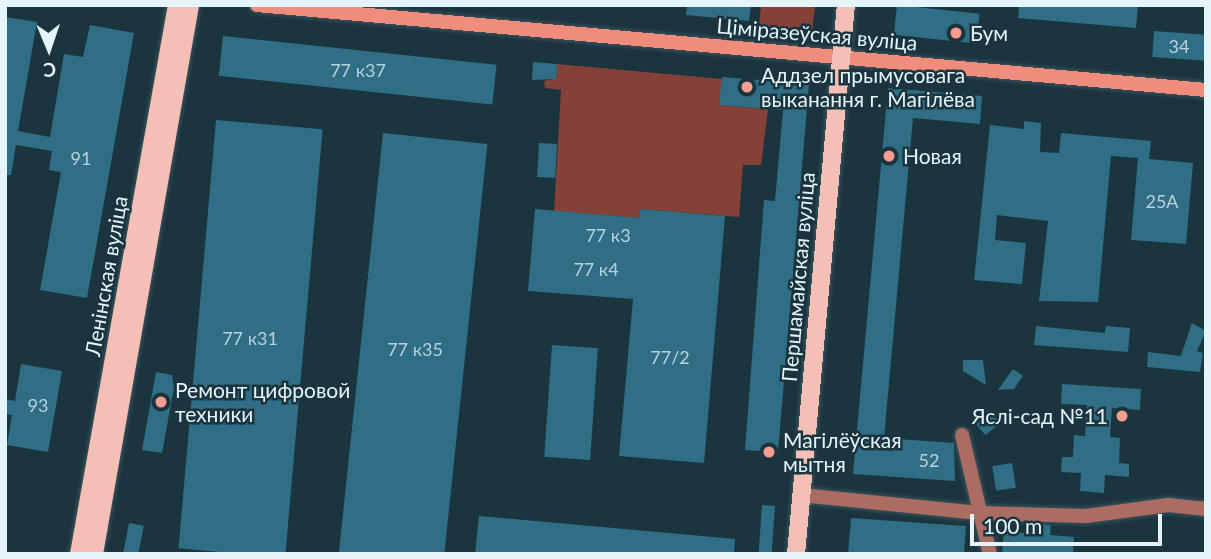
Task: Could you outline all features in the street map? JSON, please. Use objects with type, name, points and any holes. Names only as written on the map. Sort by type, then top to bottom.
[{"type":"main road","name":"Ленінская вуліца","points":[[79,554],[177,5]]},
{"type":"main road","name":"Ленінская вуліца","points":[[94,554],[190,5]]},
{"type":"main road","name":"Ціміразеўская вуліца","points":[[257,5],[1206,90]]},
{"type":"main road","name":"Першамайская вуліца","points":[[796,554],[846,5]]},
{"type":"street","points":[[962,435],[990,554]]},
{"type":"street","points":[[801,495],[979,513],[1086,516],[1156,505],[1206,509]]},
{"type":"shaded area","points":[[761,5],[815,6],[812,32],[759,26]]},
{"type":"shaded area","points":[[557,64],[722,79],[720,105],[768,109],[761,165],[743,165],[739,217],[640,209],[639,218],[554,211],[561,90],[545,88],[544,81],[556,78]]},
{"type":"building","points":[[687,5],[751,5],[749,21],[686,15]]},
{"type":"building","points":[[897,5],[980,14],[976,44],[894,35]]},
{"type":"building","points":[[1019,5],[1138,5],[1136,28],[1018,18]]},
{"type":"building","points":[[5,17],[37,22],[18,131],[50,137],[64,54],[83,57],[90,25],[134,33],[87,298],[40,290],[61,172],[49,170],[52,151],[16,145],[11,175],[5,175]]},
{"type":"building","points":[[1154,31],[1206,35],[1204,61],[1152,57]]},
{"type":"building","points":[[223,36],[496,65],[492,105],[219,76]]},
{"type":"building","points":[[533,62],[557,64],[556,79],[532,80]]},
{"type":"building","points":[[722,77],[809,84],[778,452],[745,450],[764,200],[775,201],[783,110],[719,105]]},
{"type":"building","points":[[888,88],[982,96],[980,124],[913,118],[884,438],[954,443],[955,481],[853,474]]},
{"type":"building","points":[[216,120],[323,129],[285,554],[243,554],[179,548]]},
{"type":"building","points":[[1024,121],[1041,123],[1040,152],[1059,153],[1061,133],[1151,141],[1149,159],[1193,163],[1186,244],[1131,240],[1138,158],[1111,156],[1098,302],[1039,301],[1048,221],[997,215],[995,240],[1026,243],[1022,284],[974,280],[990,125],[1024,129]]},
{"type":"building","points":[[383,133],[487,144],[444,554],[339,554]]},
{"type":"building","points":[[539,143],[557,144],[555,178],[537,177]]},
{"type":"building","points":[[535,209],[639,218],[640,209],[725,216],[704,463],[619,456],[633,299],[528,291]]},
{"type":"building","points":[[1192,323],[1206,331],[1197,351],[1203,353],[1200,372],[1147,367],[1148,352],[1181,356]]},
{"type":"building","points":[[1036,326],[1105,333],[1106,326],[1130,328],[1128,352],[1034,345]]},
{"type":"building","points":[[552,345],[598,348],[590,460],[544,457]]},
{"type":"building","points":[[963,360],[983,360],[986,385],[963,371]]},
{"type":"building","points":[[21,364],[62,371],[48,452],[7,445],[12,415],[5,414],[5,399],[15,401]]},
{"type":"building","points":[[1013,369],[1023,376],[1014,389],[998,390]]},
{"type":"building","name":"Ремонт цифровой техники","points":[[156,372],[172,375],[174,388],[162,453],[142,450]]},
{"type":"building","points":[[1062,384],[1141,389],[1140,410],[1112,408],[1110,437],[1120,438],[1119,463],[1129,464],[1129,477],[1105,475],[1104,493],[1080,491],[1081,473],[1061,472],[1062,457],[1073,457],[1074,435],[1085,436],[1087,405],[1061,404]]},
{"type":"building","points":[[989,410],[1000,423],[985,435],[974,422]]},
{"type":"building","points":[[1012,463],[1016,488],[996,491],[992,466]]},
{"type":"building","points":[[762,505],[775,506],[772,554],[759,554]]},
{"type":"building","points":[[479,516],[735,539],[734,554],[475,554]]},
{"type":"building","points":[[851,518],[966,526],[964,554],[848,554]]},
{"type":"building","points":[[129,523],[144,526],[138,554],[123,554]]},
{"type":"building","points":[[1036,524],[1051,525],[1050,535],[1074,537],[1073,554],[1002,554],[1004,531],[1035,534]]},
{"type":"place","name":"Бум","points":[[956,33]]},
{"type":"place","name":"Аддзел прымусовага выканання г. Магілёва","points":[[747,87]]},
{"type":"place","name":"Новая","points":[[889,156]]},
{"type":"place","name":"Ремонт цифровой техники","points":[[161,402]]},
{"type":"place","name":"Яслі-сад №11","points":[[1122,416]]},
{"type":"place","name":"Магілёўская мытня","points":[[769,452]]}]
